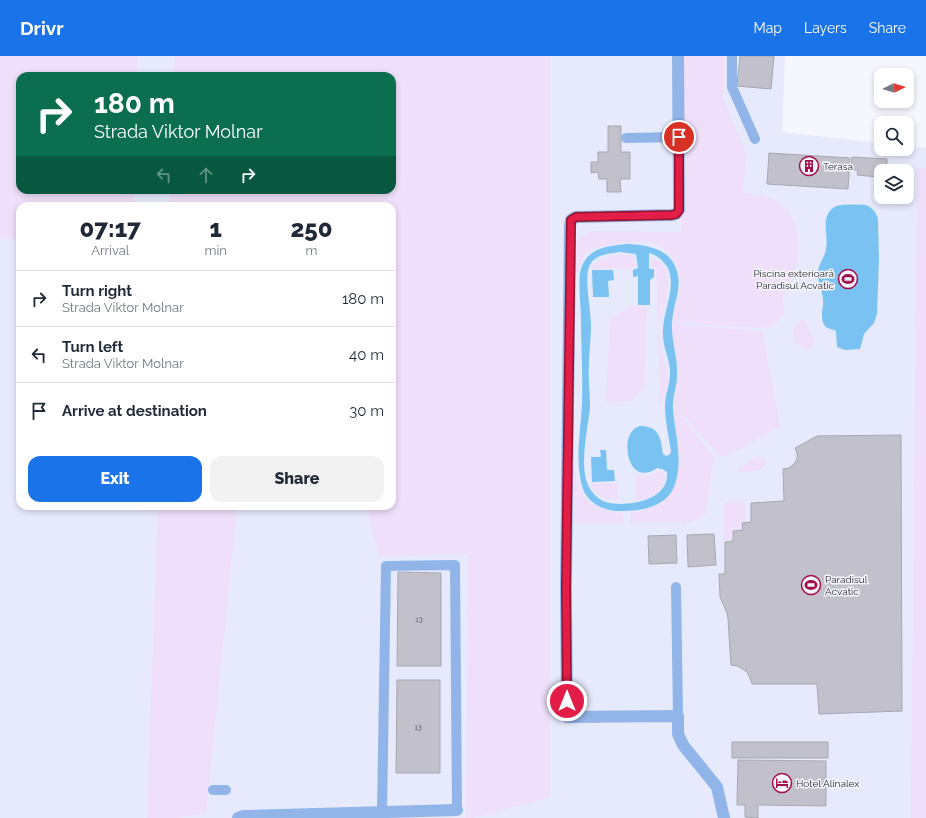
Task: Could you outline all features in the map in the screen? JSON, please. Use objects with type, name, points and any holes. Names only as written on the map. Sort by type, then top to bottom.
[{"type":"street","points":[[678,56],[679,210],[676,214],[672,215],[576,217],[571,220],[566,588],[566,717],[678,716],[678,734],[683,745],[717,786],[724,818]]},
{"type":"street","points":[[238,818],[243,816],[457,810]]},
{"type":"lane","points":[[732,56],[732,87],[755,140]]},
{"type":"lane","points":[[626,138],[679,137]]},
{"type":"lane","points":[[379,812],[386,566],[455,565],[457,810]]},
{"type":"lane","points":[[676,587],[678,716]]},
{"type":"lane","points":[[213,790],[226,790]]},
{"type":"lane","points":[[376,790],[379,812]]},
{"type":"shaded area","points":[[0,56],[785,56],[782,132],[874,142],[874,156],[914,156],[914,147],[926,148],[926,818],[0,818]]},
{"type":"shaded area","points":[[0,56],[137,56],[137,72],[16,72],[16,194],[134,194],[133,202],[16,202],[16,239],[0,238]]},
{"type":"shaded area","points":[[175,56],[550,56],[550,797],[473,818],[466,818],[468,554],[379,556],[367,510],[396,510],[396,202],[169,202],[170,194],[396,194],[396,72],[174,72]]},
{"type":"shaded area","points":[[682,56],[723,56],[723,97],[746,153],[743,192],[760,195],[776,201],[789,211],[796,228],[798,249],[792,280],[782,298],[785,311],[774,326],[761,328],[681,323],[681,325],[762,331],[780,426],[735,452],[720,457],[681,413],[681,416],[714,457],[705,515],[681,526],[681,522],[630,523],[631,513],[654,507],[669,496],[675,484],[679,470],[677,432],[674,415],[678,366],[672,333],[673,317],[680,287],[678,267],[670,255],[656,244],[631,242],[602,246],[588,252],[580,265],[578,273],[575,275],[575,242],[589,231],[681,232]]},
{"type":"shaded area","points":[[917,167],[926,168],[926,818],[911,818]]},
{"type":"shaded area","points":[[626,254],[632,255],[636,266],[631,269],[590,269],[606,257]]},
{"type":"shaded area","points":[[650,257],[659,261],[667,275],[667,294],[661,321],[658,321],[656,267],[651,266]]},
{"type":"shaded area","points":[[633,305],[647,308],[644,389],[630,401],[606,402],[610,318]]},
{"type":"shaded area","points":[[805,319],[814,341],[812,347],[808,351],[798,345],[793,336],[793,328],[801,320]]},
{"type":"shaded area","points":[[658,331],[668,382],[660,407]]},
{"type":"shaded area","points":[[758,456],[766,460],[766,465],[760,470],[739,473],[738,468]]},
{"type":"shaded area","points":[[574,467],[585,498],[600,508],[611,512],[623,513],[623,523],[574,523]]},
{"type":"shaded area","points":[[659,470],[664,472],[665,475],[660,489],[650,497],[636,500],[636,474],[646,476]]},
{"type":"shaded area","points":[[617,483],[617,500],[607,499],[598,495],[591,484]]},
{"type":"shaded area","points":[[746,501],[746,521],[740,521],[740,529],[731,530],[731,539],[724,540],[724,502]]},
{"type":"shaded area","points":[[158,510],[237,510],[206,813],[177,818],[147,818]]},
{"type":"water","name":"Piscina exterioară Paradisul Acvatic","points":[[840,205],[866,205],[874,210],[878,219],[879,259],[877,314],[874,323],[864,334],[860,349],[845,350],[837,347],[836,331],[826,327],[823,323],[823,299],[818,279],[818,272],[827,244],[826,222],[829,212],[836,206]]},
{"type":"water","points":[[627,244],[647,246],[660,250],[670,258],[677,272],[678,294],[673,315],[672,336],[677,369],[677,380],[673,405],[679,461],[676,481],[668,497],[650,507],[635,510],[616,511],[599,506],[589,499],[585,494],[580,479],[578,457],[582,392],[579,284],[582,266],[590,255],[595,251],[607,247]],"holes":[[[620,252],[636,254],[638,268],[633,270],[633,277],[638,276],[638,305],[650,305],[650,280],[654,277],[654,269],[649,269],[649,253],[662,260],[670,274],[671,289],[663,324],[663,336],[670,370],[670,379],[665,406],[666,423],[671,452],[666,456],[663,454],[661,441],[658,434],[656,431],[648,427],[638,427],[631,433],[628,442],[628,453],[631,463],[637,470],[646,473],[657,468],[662,469],[667,472],[666,482],[662,490],[645,500],[635,503],[614,504],[602,501],[597,497],[588,485],[585,477],[584,458],[590,407],[589,369],[591,325],[587,279],[589,267],[594,259],[602,255]]]},
{"type":"water","points":[[592,270],[613,270],[614,280],[608,281],[609,297],[593,297]]},
{"type":"water","points":[[600,450],[606,450],[607,470],[614,470],[615,481],[592,482],[591,457],[601,457]]},
{"type":"building","points":[[740,56],[774,56],[771,89],[737,86]]},
{"type":"building","points":[[608,126],[621,126],[621,152],[630,152],[630,179],[620,179],[621,192],[607,192],[607,179],[599,179],[598,172],[591,173],[591,162],[598,162],[598,152],[608,152]]},
{"type":"building","name":"Terasa","points":[[769,153],[850,158],[848,189],[767,184]]},
{"type":"building","points":[[852,157],[887,159],[887,164],[874,164],[874,177],[857,175],[858,170],[851,170]]},
{"type":"building","name":"Paradisul Acvatic","points":[[901,435],[902,711],[819,714],[817,684],[752,684],[747,672],[738,666],[731,665],[728,619],[720,597],[719,574],[725,574],[725,542],[733,541],[733,531],[743,530],[742,523],[751,522],[751,503],[784,501],[783,469],[789,468],[797,459],[795,448],[817,436]]},
{"type":"building","points":[[714,534],[716,565],[688,567],[687,535]]},
{"type":"building","points":[[676,535],[677,563],[649,564],[648,536]]},
{"type":"building","points":[[398,572],[441,573],[441,666],[397,666]]},
{"type":"building","points":[[397,680],[440,680],[440,773],[396,773]]},
{"type":"building","points":[[732,742],[828,742],[828,758],[732,758]]},
{"type":"building","name":"Hotel Alinalex","points":[[738,760],[826,761],[826,806],[758,805],[758,818],[745,817],[745,805],[737,805]]},
{"type":"place","name":"Terasa","points":[[809,166]]},
{"type":"place","name":"Piscina exterioară Paradisul Acvatic","points":[[848,279]]},
{"type":"place","name":"Paradisul Acvatic","points":[[811,585]]},
{"type":"place","name":"Hotel Alinalex","points":[[782,783]]},
{"type":"route","points":[[567,701],[566,588],[570,225],[571,220],[576,217],[676,214],[679,210],[679,137]]}]
